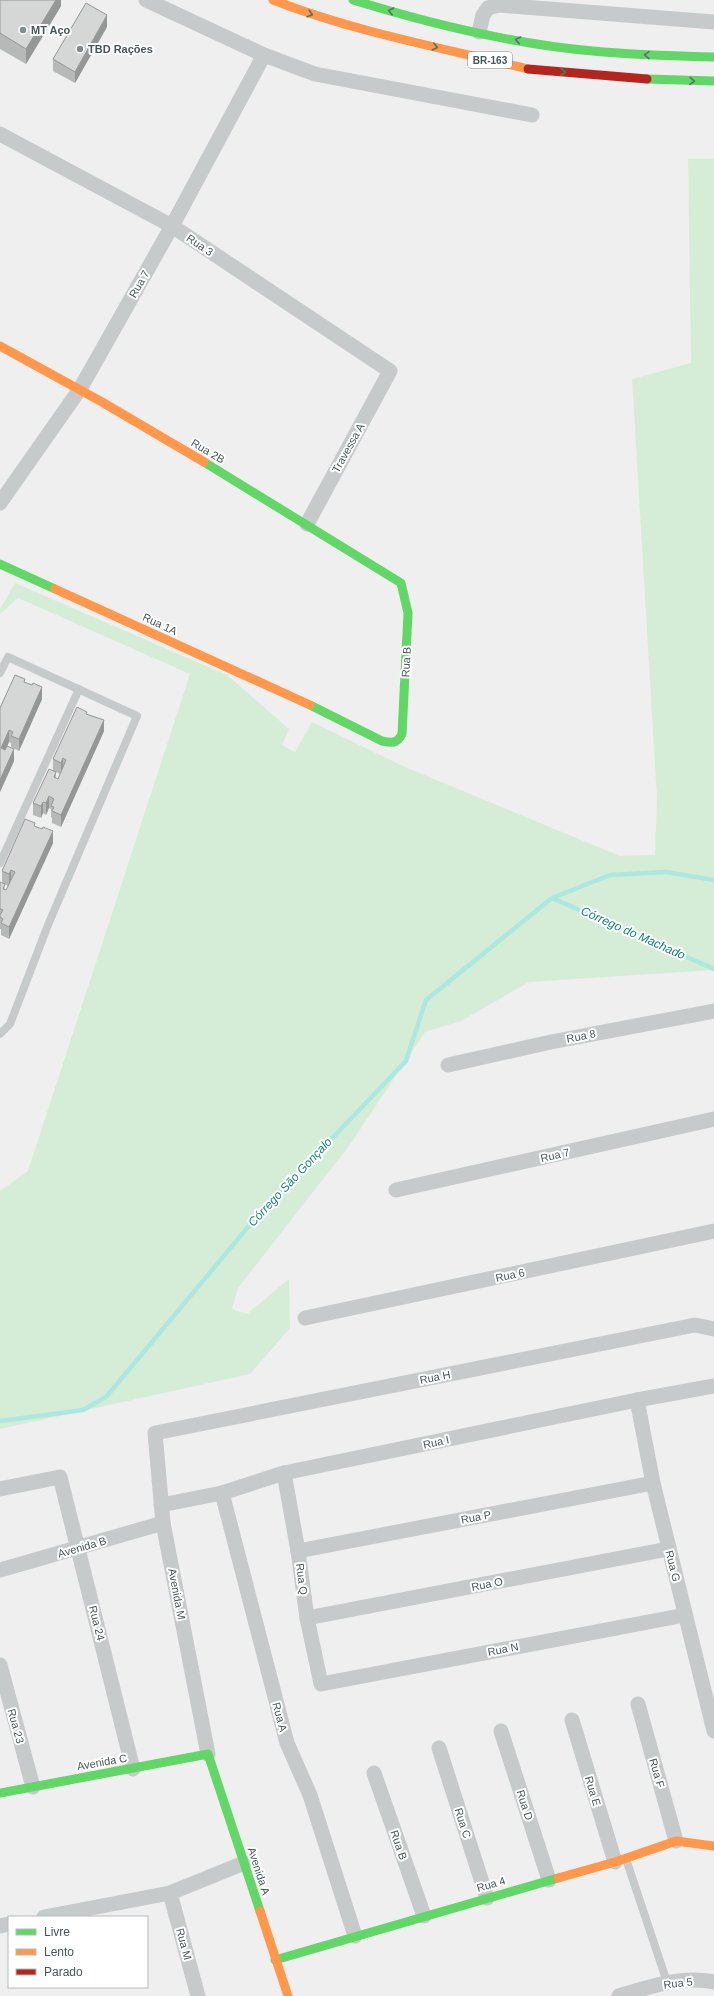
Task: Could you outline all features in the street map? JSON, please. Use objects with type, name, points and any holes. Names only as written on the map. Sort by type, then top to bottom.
[{"type":"main road","name":"BR-163","points":[[273,0],[304,12],[395,38],[529,69],[655,80],[714,81]]},
{"type":"main road","name":"BR-163","points":[[353,0],[385,10],[534,43],[626,54],[714,57]]},
{"type":"main road","name":"Rua 2B","points":[[0,346],[80,389],[307,524],[401,583]]},
{"type":"main road","name":"Rua 1A","points":[[0,564],[309,705],[382,741],[393,743],[399,740]]},
{"type":"main road","name":"Rua B","points":[[399,740],[402,734],[408,614],[401,583]]},
{"type":"main road","name":"Avenida C","points":[[0,1793],[208,1754]]},
{"type":"main road","name":"Avenida A","points":[[208,1754],[288,1996]]},
{"type":"main road","name":"Rua 4","points":[[275,1960],[620,1860],[676,1841],[714,1846]]},
{"type":"street","points":[[146,0],[264,55],[315,74],[532,115]]},
{"type":"street","points":[[479,32],[483,15],[488,8],[498,5],[714,22]]},
{"type":"street","name":"Rua 7","points":[[0,503],[80,389],[172,226],[264,55]]},
{"type":"street","name":"Rua 3","points":[[0,134],[172,226],[390,371]]},
{"type":"street","name":"Travessa A","points":[[307,524],[390,371]]},
{"type":"street","name":"Rua 8","points":[[448,1065],[551,1042],[714,1011]]},
{"type":"street","name":"Rua 7","points":[[396,1190],[714,1119]]},
{"type":"street","name":"Rua 6","points":[[305,1318],[714,1231]]},
{"type":"street","name":"Rua H","points":[[155,1433],[695,1325],[714,1329]]},
{"type":"street","name":"Rua I","points":[[161,1505],[222,1493],[284,1473],[637,1400],[714,1386]]},
{"type":"street","name":"Rua G","points":[[637,1400],[653,1483],[668,1549],[714,1731]]},
{"type":"street","name":"Avenida M","points":[[155,1433],[163,1524],[208,1754]]},
{"type":"street","name":"Rua Q","points":[[284,1473],[298,1551],[307,1618],[321,1684]]},
{"type":"street","name":"Rua 24","points":[[0,1489],[60,1477],[133,1769]]},
{"type":"street","name":"Rua P","points":[[298,1551],[653,1483]]},
{"type":"street","name":"Rua A","points":[[222,1493],[287,1744],[310,1795],[355,1936]]},
{"type":"street","name":"Avenida B","points":[[0,1570],[163,1524]]},
{"type":"street","name":"Rua O","points":[[307,1618],[668,1549]]},
{"type":"street","name":"Rua N","points":[[321,1684],[684,1615]]},
{"type":"street","name":"Rua 23","points":[[0,1665],[33,1787]]},
{"type":"street","name":"Rua F","points":[[638,1704],[676,1841]]},
{"type":"street","name":"Rua E","points":[[572,1720],[620,1860]]},
{"type":"street","name":"Rua D","points":[[501,1731],[549,1880]]},
{"type":"street","name":"Rua C","points":[[439,1748],[487,1898]]},
{"type":"street","name":"Rua B","points":[[374,1773],[424,1916]]},
{"type":"street","points":[[49,1916],[170,1893],[244,1863]]},
{"type":"street","name":"Rua M","points":[[170,1893],[198,1996]]},
{"type":"street","name":"Rua 5","points":[[619,1996],[667,1982],[703,1980],[714,1982]]},
{"type":"lane","points":[[0,673],[8,657],[137,716],[48,924],[10,1024],[0,1034]]},
{"type":"lane","points":[[0,863],[79,689]]},
{"type":"lane","points":[[620,1860],[667,1982]]},
{"type":"green space","points":[[688,159],[714,159],[714,970],[529,982],[461,1021],[425,1032],[349,1146],[238,1288],[232,1309],[247,1314],[289,1279],[290,1328],[250,1374],[0,1429],[0,1191],[28,1171],[190,674],[18,598],[0,614],[0,609],[15,583],[227,675],[289,729],[282,745],[295,752],[312,722],[405,767],[620,856],[655,855],[657,798],[632,379],[691,363]]},
{"type":"building","name":"MT Aço","points":[[0,0],[56,0],[26,49],[0,33]]},
{"type":"building","name":"TBD Rações","points":[[86,3],[107,15],[75,72],[53,59]]},
{"type":"building","points":[[15,675],[25,679],[24,682],[32,685],[33,683],[42,687],[19,739],[11,736],[13,732],[9,730],[1,748],[5,750],[7,746],[14,749],[0,780],[0,708]]},
{"type":"building","points":[[77,707],[87,712],[86,714],[104,720],[61,815],[52,811],[54,807],[51,806],[54,799],[49,796],[46,803],[43,802],[41,806],[33,803],[49,769],[56,772],[54,777],[58,779],[66,760],[63,758],[61,763],[53,759]]},
{"type":"building","points":[[25,819],[35,823],[34,826],[42,829],[43,827],[53,831],[9,927],[1,923],[3,919],[0,915],[3,910],[0,909],[0,882],[5,884],[3,889],[6,890],[15,872],[11,870],[9,874],[2,871]]},
{"type":"waterway","name":"Córrego São Gonçalo","points":[[0,1421],[83,1410],[106,1397],[253,1221],[406,1061],[426,1000],[552,898],[610,875],[666,872],[714,880]]},
{"type":"waterway","name":"Córrego do Machado","points":[[552,898],[714,969]]},
{"type":"traffic: fast","points":[[353,0],[472,32],[562,48],[654,55],[714,57]]},
{"type":"traffic: fast","points":[[647,79],[714,81]]},
{"type":"traffic: fast","points":[[204,462],[401,583],[408,613],[402,734],[398,740],[394,742],[382,741],[310,705]]},
{"type":"traffic: fast","points":[[0,564],[55,589]]},
{"type":"traffic: fast","points":[[0,1793],[208,1754],[260,1911]]},
{"type":"traffic: fast","points":[[275,1960],[558,1878]]},
{"type":"traffic: slow","points":[[273,0],[367,30],[528,69]]},
{"type":"traffic: slow","points":[[0,346],[102,402],[204,462]]},
{"type":"traffic: slow","points":[[55,589],[310,705]]},
{"type":"traffic: slow","points":[[558,1878],[615,1862],[676,1841],[714,1846]]},
{"type":"traffic: slow","points":[[260,1911],[288,1996]]},
{"type":"traffic: jam","points":[[528,69],[647,79]]},
{"type":"place","name":"MT Aço","points":[[23,30]]},
{"type":"place","name":"TBD Rações","points":[[80,49]]}]
